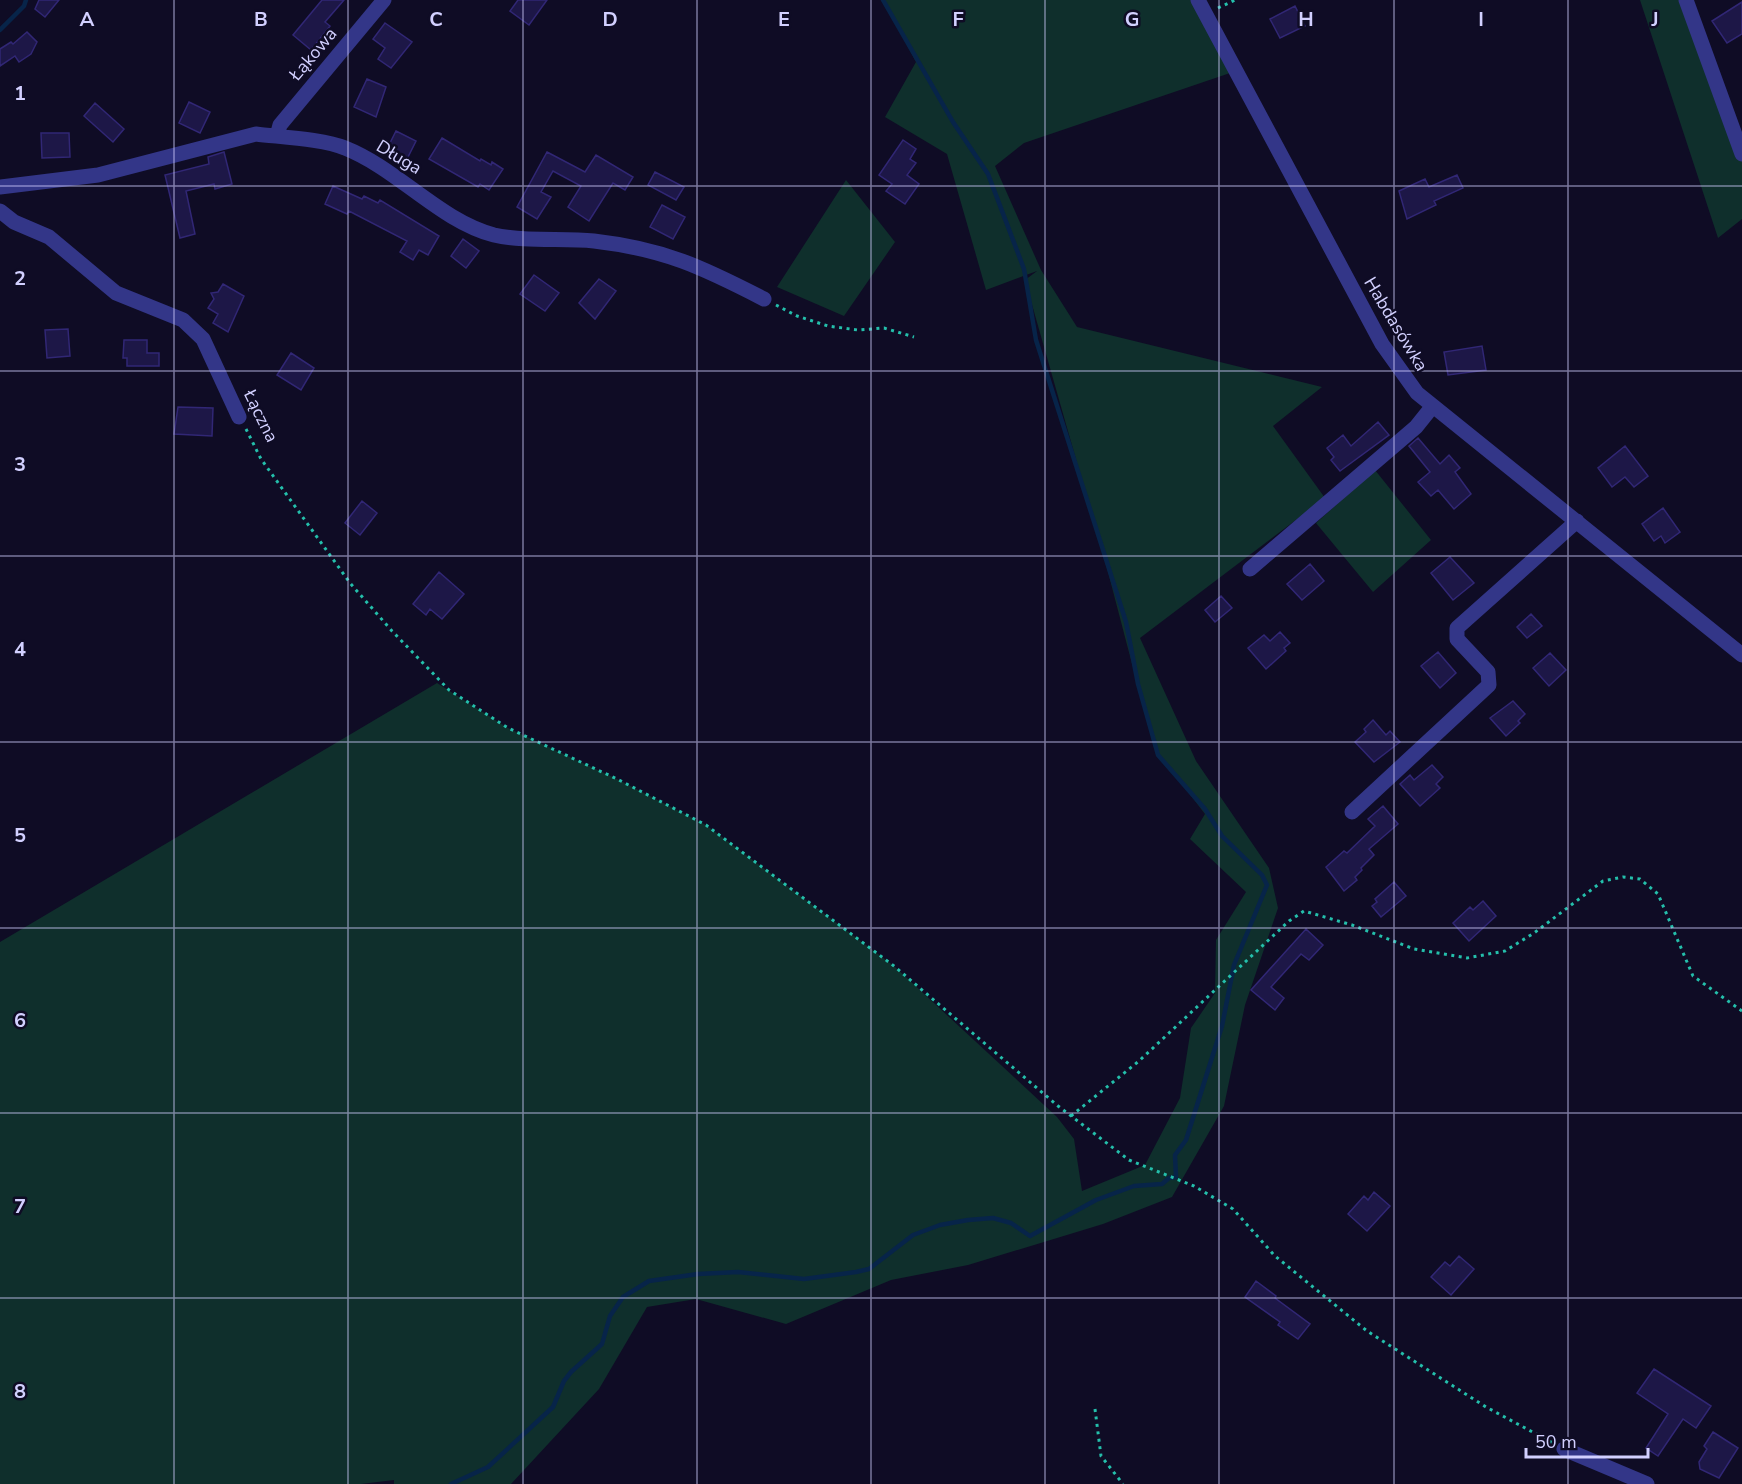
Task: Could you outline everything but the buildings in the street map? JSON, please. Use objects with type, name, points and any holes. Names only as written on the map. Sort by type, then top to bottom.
[{"type":"street","name":"Łąkowa","points":[[277,136],[280,125],[384,0]]},
{"type":"street","name":"Habdasówka","points":[[1198,0],[1382,344],[1400,372],[1432,407],[1742,655]]},
{"type":"street","points":[[1686,0],[1742,154]]},
{"type":"street","name":"Długa","points":[[0,187],[98,176],[256,134],[277,136],[345,148],[402,180],[462,222],[495,235],[592,241],[646,248],[692,262],[764,299]]},
{"type":"street","name":"Łączna","points":[[0,211],[14,222],[49,237],[116,293],[183,320],[203,339],[239,417]]},
{"type":"street","points":[[1250,570],[1416,427],[1432,407]]},
{"type":"street","points":[[1352,812],[1489,685],[1488,672],[1457,639],[1457,628],[1577,521]]},
{"type":"street","points":[[1564,1449],[1647,1484]]},
{"type":"path","points":[[764,299],[797,316],[828,326],[858,330],[884,328],[914,337]]},
{"type":"path","name":"Łączna","points":[[239,417],[261,459],[350,583],[449,690],[508,728],[617,779],[706,825],[894,966],[1071,1116],[1130,1160],[1194,1186],[1233,1209],[1275,1256],[1367,1331],[1486,1407],[1564,1449]]},
{"type":"path","points":[[1071,1116],[1139,1061],[1289,921],[1304,912],[1352,925],[1414,949],[1467,958],[1505,951],[1534,933],[1603,881],[1623,877],[1640,879],[1658,894],[1693,975],[1742,1011]]},
{"type":"path","points":[[1095,1409],[1101,1455],[1123,1484]]},
{"type":"green space","points":[[883,0],[1198,0],[1236,71],[1024,143],[995,166],[1041,270],[1077,327],[1322,387],[1273,426],[1325,498],[1140,638],[1196,761],[1269,868],[1278,908],[1245,1005],[1224,1106],[1172,1197],[1103,1224],[968,1265],[891,1280],[786,1324],[696,1299],[647,1307],[599,1389],[511,1484],[394,1484],[394,1480],[361,1484],[0,1484],[0,942],[437,683],[508,728],[617,779],[706,825],[894,966],[1057,1117],[1074,1139],[1082,1191],[1145,1165],[1180,1098],[1191,1028],[1215,993],[1216,940],[1246,892],[1190,839],[1205,814],[1154,748],[1108,572],[1025,280],[1037,271],[986,290],[947,154],[885,117],[916,62]]},
{"type":"green space","points":[[1640,0],[1683,0],[1742,154],[1742,219],[1718,238]]},
{"type":"green space","points":[[846,180],[895,242],[844,316],[777,287]]},
{"type":"green space","points":[[1375,470],[1431,540],[1373,592],[1316,523]]},
{"type":"waterway","points":[[0,30],[24,6],[26,0]]},
{"type":"waterway","points":[[451,1484],[488,1467],[553,1407],[564,1381],[602,1344],[610,1316],[623,1297],[649,1281],[698,1274],[738,1272],[804,1279],[856,1272],[869,1269],[913,1235],[940,1225],[993,1218],[1011,1223],[1030,1236],[1096,1200],[1134,1186],[1162,1184],[1169,1178],[1176,1177],[1175,1155],[1186,1140],[1222,1026],[1234,965],[1267,885],[1262,875],[1222,836],[1205,809],[1158,755],[1138,684],[1126,622],[1036,340],[1024,269],[988,174],[953,122],[883,0]]}]
